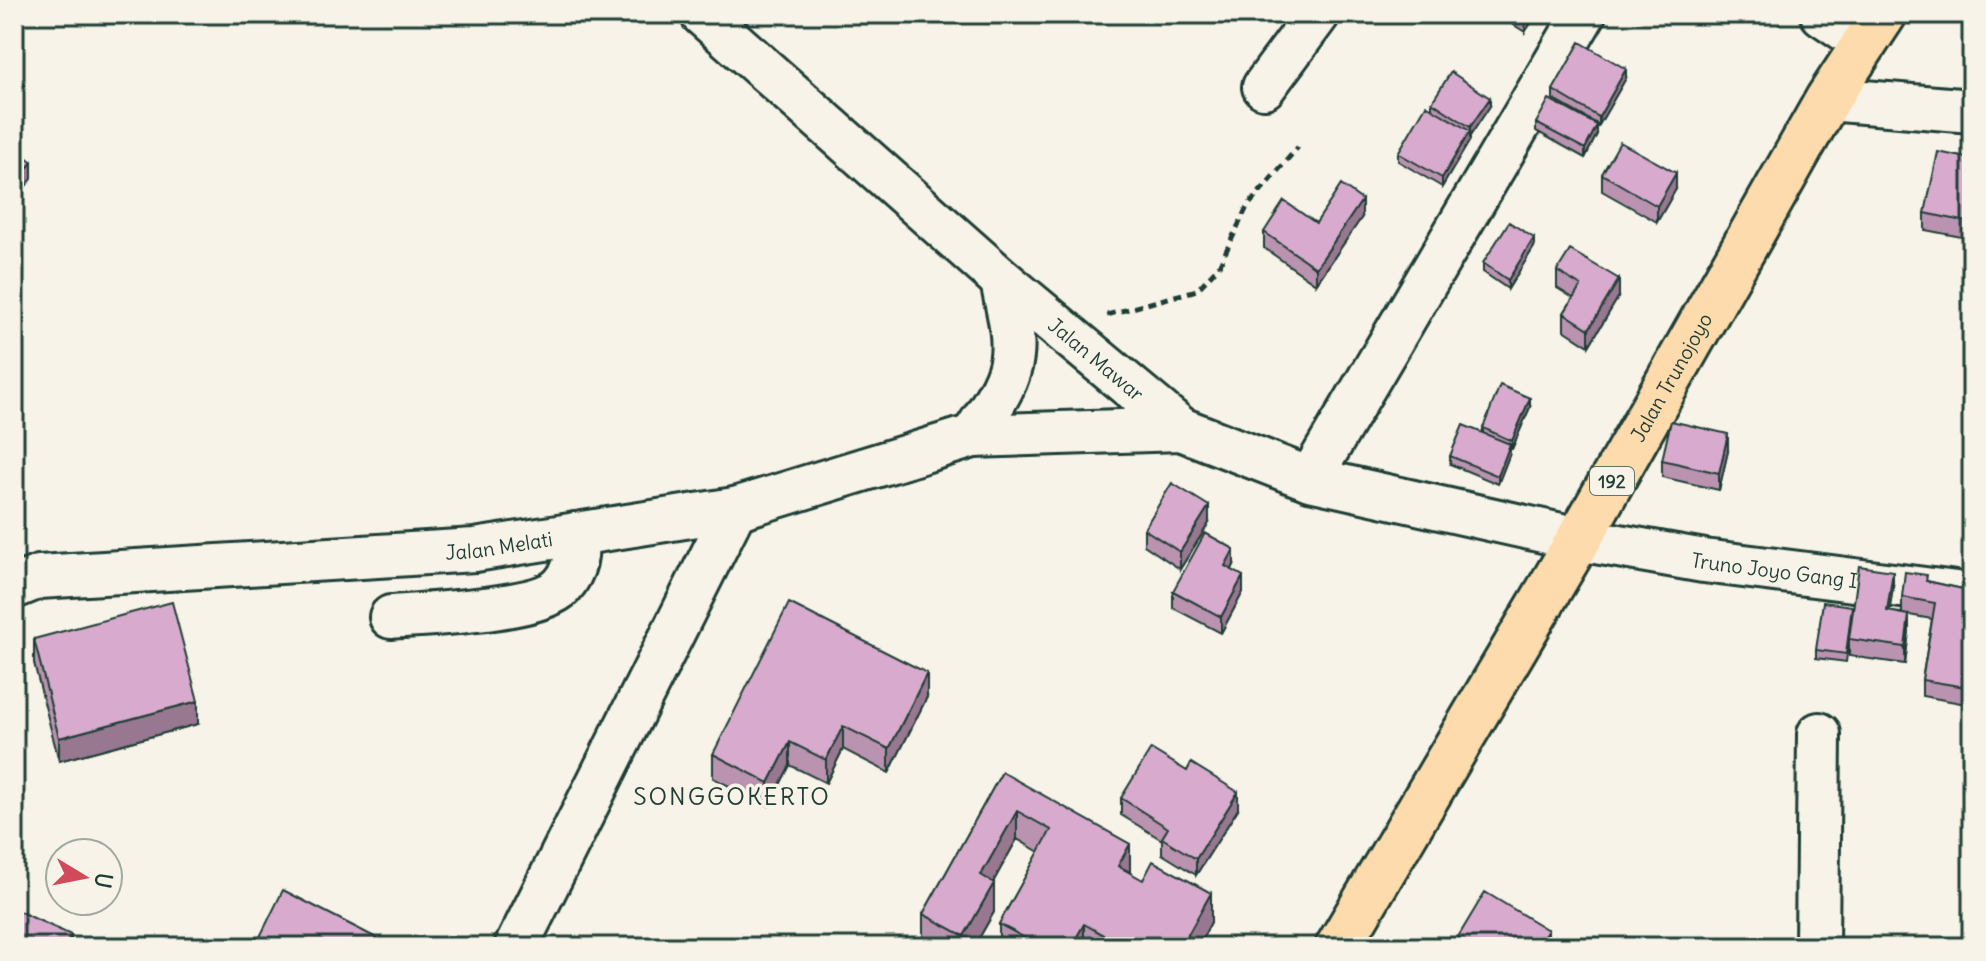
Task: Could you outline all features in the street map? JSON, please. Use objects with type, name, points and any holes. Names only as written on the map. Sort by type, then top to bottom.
[{"type":"main road","name":"Jalan Trunojoyo","points":[[1338,947],[1579,539],[1828,99],[1874,29]]},
{"type":"street","name":"Jalan Mawar","points":[[702,14],[1002,280],[1181,429],[1310,479],[1579,539]]},
{"type":"street","points":[[1264,87],[1318,14]]},
{"type":"street","points":[[1310,479],[1584,14]]},
{"type":"street","points":[[1822,14],[1874,29]]},
{"type":"street","points":[[1828,99],[1972,111]]},
{"type":"street","points":[[973,436],[1002,388],[1012,357],[1012,337],[1002,280]]},
{"type":"street","name":"Jalan Melati","points":[[14,587],[39,577],[475,550],[735,509],[973,436],[1181,429]]},
{"type":"street","points":[[516,947],[735,509]]},
{"type":"street","points":[[391,617],[512,604],[547,596],[561,587],[575,567],[578,554],[576,534]]},
{"type":"street","name":"Truno Joyo Gang I","points":[[1579,539],[1704,561],[1972,595]]},
{"type":"street","points":[[1817,947],[1819,734]]},
{"type":"path","points":[[1071,337],[1102,317],[1197,290],[1219,266],[1247,207],[1298,147]]},
{"type":"building","points":[[1510,14],[1531,14],[1525,24]]},
{"type":"building","points":[[1580,42],[1626,69],[1599,117],[1553,90]]},
{"type":"building","points":[[1451,72],[1490,98],[1470,127],[1432,102]]},
{"type":"building","points":[[1549,99],[1597,125],[1585,149],[1536,123]]},
{"type":"building","points":[[1426,105],[1470,131],[1442,178],[1398,153]]},
{"type":"building","points":[[1620,142],[1676,173],[1657,206],[1602,174]]},
{"type":"building","points":[[14,147],[32,162],[14,184]]},
{"type":"building","points":[[1938,152],[1972,159],[1972,223],[1925,213]]},
{"type":"building","points":[[1341,185],[1362,200],[1316,268],[1264,232],[1284,201],[1316,223]]},
{"type":"building","points":[[1509,222],[1534,238],[1508,280],[1483,263]]},
{"type":"building","points":[[1570,250],[1619,279],[1589,329],[1564,313],[1581,286],[1557,271]]},
{"type":"building","points":[[1500,385],[1530,398],[1512,441],[1483,428]]},
{"type":"building","points":[[1671,421],[1728,434],[1719,473],[1662,460]]},
{"type":"building","points":[[1463,425],[1510,444],[1498,476],[1450,456]]},
{"type":"building","points":[[1172,483],[1209,506],[1180,552],[1144,529]]},
{"type":"building","points":[[1205,533],[1234,549],[1225,566],[1243,576],[1221,617],[1173,591]]},
{"type":"building","points":[[1859,566],[1893,571],[1887,611],[1909,615],[1905,647],[1849,639]]},
{"type":"building","points":[[1905,572],[1927,575],[1926,581],[1972,591],[1972,688],[1922,680],[1935,603],[1902,597]]},
{"type":"building","points":[[172,602],[198,701],[59,738],[34,639]]},
{"type":"building","points":[[1823,602],[1852,606],[1846,654],[1816,650]]},
{"type":"building","points":[[789,603],[927,673],[889,749],[843,726],[826,760],[790,742],[769,783],[713,754]]},
{"type":"building","points":[[1151,749],[1187,771],[1191,763],[1238,792],[1196,859],[1162,838],[1168,828],[1121,798]]},
{"type":"building","points":[[1002,772],[1130,844],[1118,866],[1143,880],[1153,861],[1211,893],[1181,947],[1125,947],[1084,924],[1071,947],[1042,947],[999,924],[1051,830],[1017,811],[981,875],[994,883],[964,936],[923,914]]},
{"type":"building","points":[[283,890],[394,947],[255,947]]},
{"type":"building","points":[[1485,892],[1548,930],[1537,947],[1452,947]]},
{"type":"building","points":[[14,909],[71,935],[66,947],[14,947]]},
{"type":"district","name":"SONGGOKERTO","points":[[732,796]]}]
